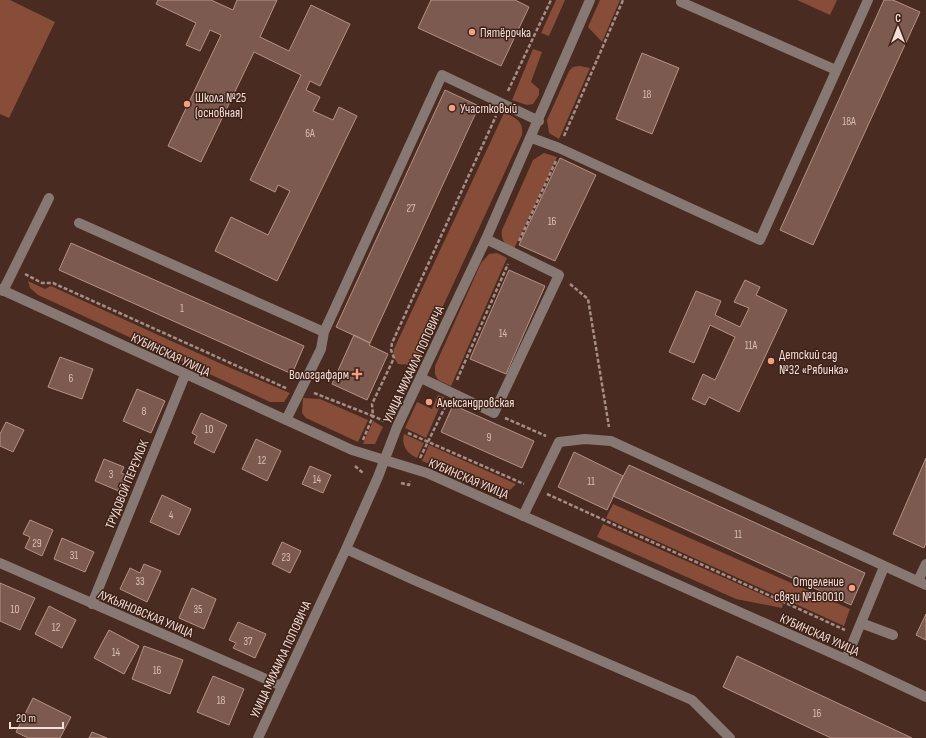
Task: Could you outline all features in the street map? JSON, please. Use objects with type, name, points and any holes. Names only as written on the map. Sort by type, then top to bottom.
[{"type":"street","name":"УЛИЦА МИХАИЛА ПОПОВИЧА","points":[[258,738],[346,549],[378,477],[383,460],[532,138],[590,0]]},
{"type":"street","points":[[532,138],[559,148],[760,240],[868,0]]},
{"type":"street","points":[[680,1],[836,70]]},
{"type":"street","points":[[286,420],[321,349],[324,332],[442,75],[539,120]]},
{"type":"street","points":[[2,290],[15,269],[49,198]]},
{"type":"street","points":[[80,223],[324,332]]},
{"type":"street","points":[[421,378],[494,413],[559,275],[486,239]]},
{"type":"street","name":"КУБИНСКАЯ УЛИЦА","points":[[2,290],[185,375],[352,450],[427,473],[846,659],[926,697]]},
{"type":"street","name":"ТРУДОВОЙ ПЕРЕУЛОК","points":[[92,604],[185,375]]},
{"type":"street","points":[[523,516],[559,442],[585,439],[611,441],[884,567],[922,583],[926,564]]},
{"type":"street","points":[[346,549],[414,580],[692,700],[730,738]]},
{"type":"street","name":"ЛУКЬЯНОВСКАЯ УЛИЦА","points":[[0,563],[282,686]]},
{"type":"street","points":[[846,659],[884,567]]},
{"type":"street","points":[[861,623],[893,635]]},
{"type":"path","points":[[362,442],[373,416],[372,404],[394,358],[391,350],[392,343],[551,0]]},
{"type":"path","points":[[419,460],[452,393],[513,252],[560,153],[559,148],[623,0]]},
{"type":"path","points":[[15,269],[42,283],[53,284],[290,390],[318,394],[384,421]]},
{"type":"path","points":[[559,275],[588,299],[611,441]]},
{"type":"path","points":[[494,413],[559,442]]},
{"type":"path","points":[[408,432],[856,635]]},
{"type":"path","points":[[353,464],[363,474]]},
{"type":"path","points":[[401,484],[409,485],[410,480]]},
{"type":"shaded area","points":[[0,0],[10,0],[55,22],[9,118],[0,114]]},
{"type":"shaded area","points":[[556,0],[565,0],[549,36],[541,33]]},
{"type":"shaded area","points":[[600,0],[620,0],[602,42],[588,27]]},
{"type":"shaded area","points":[[797,0],[837,0],[830,15]]},
{"type":"shaded area","points":[[533,49],[542,52],[531,82],[539,89],[539,95],[533,104],[527,105],[512,100]]},
{"type":"shaded area","points":[[580,66],[590,68],[559,139],[549,133],[547,120],[569,71],[573,67]]},
{"type":"shaded area","points":[[504,113],[512,116],[520,123],[522,127],[522,135],[420,356],[412,365],[398,364],[393,356],[394,349]]},
{"type":"shaded area","points":[[544,153],[557,157],[514,249],[504,242],[502,230],[533,160]]},
{"type":"shaded area","points":[[497,253],[507,258],[451,386],[438,380],[435,374],[435,366],[481,263],[489,254]]},
{"type":"shaded area","points":[[28,281],[45,289],[51,286],[226,366],[290,393],[284,402],[270,402],[38,295],[30,288]]},
{"type":"shaded area","points":[[438,395],[444,397],[426,438],[405,428],[417,402],[432,409]]},
{"type":"shaded area","points":[[303,398],[320,399],[368,420],[358,442],[306,418],[302,413]]},
{"type":"shaded area","points":[[373,421],[383,427],[375,444],[363,444]]},
{"type":"shaded area","points":[[404,434],[424,443],[417,458],[410,454],[406,449],[403,442]]},
{"type":"shaded area","points":[[429,445],[516,484],[510,490],[499,492],[422,461]]},
{"type":"shaded area","points":[[613,504],[850,609],[844,626],[606,518]]},
{"type":"shaded area","points":[[603,524],[783,604],[782,608],[736,599],[597,537]]},
{"type":"building","points":[[158,0],[211,0],[233,10],[237,0],[277,0],[260,37],[289,51],[311,5],[350,24],[320,86],[310,81],[306,90],[320,97],[313,111],[333,120],[339,107],[357,116],[277,281],[215,251],[231,217],[268,235],[290,191],[278,185],[275,192],[250,180],[301,75],[254,52],[201,162],[168,146],[221,35],[210,30],[200,51],[186,45],[196,23],[156,4]]},
{"type":"building","name":"Пятёрочка","points":[[431,0],[515,0],[529,7],[501,66],[418,28]]},
{"type":"building","points":[[884,0],[893,0],[920,12],[813,245],[780,230]]},
{"type":"building","points":[[642,53],[679,68],[652,134],[616,119]]},
{"type":"building","points":[[445,90],[479,106],[370,343],[336,327]]},
{"type":"building","points":[[560,158],[596,175],[555,261],[519,245]]},
{"type":"building","points":[[71,243],[304,346],[292,374],[59,270]]},
{"type":"building","points":[[509,270],[545,286],[506,374],[470,359]]},
{"type":"building","points":[[745,280],[760,287],[756,295],[787,310],[739,412],[709,397],[705,405],[692,399],[703,374],[715,380],[735,337],[710,325],[694,363],[669,352],[696,291],[721,301],[715,315],[740,327],[749,308],[734,302]]},
{"type":"building","name":"Вологдафарм","points":[[354,335],[370,343],[369,345],[388,354],[367,400],[332,384]]},
{"type":"building","points":[[60,357],[93,369],[82,399],[48,387]]},
{"type":"building","points":[[137,389],[165,401],[151,433],[123,421]]},
{"type":"building","points":[[429,398],[432,399],[432,405],[429,406],[426,405],[425,402],[426,399]]},
{"type":"building","points":[[453,405],[534,441],[522,468],[441,432]]},
{"type":"building","points":[[201,413],[227,425],[214,453],[194,443],[197,436],[192,433]]},
{"type":"building","points":[[6,422],[24,430],[13,452],[0,446],[0,434]]},
{"type":"building","points":[[256,439],[281,451],[267,481],[242,469]]},
{"type":"building","points":[[574,452],[623,476],[607,510],[558,487]]},
{"type":"building","points":[[926,458],[926,543],[924,548],[893,534]]},
{"type":"building","points":[[104,459],[124,467],[121,473],[128,476],[121,492],[95,481]]},
{"type":"building","points":[[629,465],[865,573],[851,605],[613,496]]},
{"type":"building","points":[[310,466],[331,475],[323,493],[302,484]]},
{"type":"building","points":[[162,495],[191,509],[179,535],[150,522]]},
{"type":"building","points":[[30,520],[53,530],[42,556],[25,548],[30,537],[23,534]]},
{"type":"building","points":[[62,538],[94,552],[85,572],[54,559]]},
{"type":"building","points":[[282,542],[301,551],[290,573],[272,564]]},
{"type":"building","points":[[144,564],[161,571],[147,602],[120,589],[130,568],[140,573]]},
{"type":"building","points":[[0,583],[35,598],[20,630],[0,621]]},
{"type":"building","points":[[192,588],[216,599],[204,629],[179,618]]},
{"type":"building","points":[[49,606],[76,620],[62,648],[35,634]]},
{"type":"building","points":[[926,614],[926,640],[916,635]]},
{"type":"building","points":[[238,622],[266,634],[255,658],[233,648],[236,643],[229,640]]},
{"type":"building","points":[[109,630],[139,646],[124,674],[94,658]]},
{"type":"building","points":[[144,646],[183,660],[170,694],[132,679]]},
{"type":"building","points":[[737,656],[912,738],[831,738],[723,687]]},
{"type":"building","points":[[213,676],[244,689],[229,725],[197,712]]},
{"type":"building","points":[[33,698],[71,717],[60,738],[28,738],[16,732]]},
{"type":"building","points":[[92,732],[107,738],[89,738]]},
{"type":"place","name":"Пятёрочка","points":[[472,32]]},
{"type":"place","name":"Школа №25 (основная)","points":[[187,104]]},
{"type":"place","name":"Участковый","points":[[452,108]]},
{"type":"place","name":"Детский сад №32 «Рябинка»","points":[[771,361]]},
{"type":"place","name":"Вологдафарм","points":[[357,374]]},
{"type":"place","name":"Александровская","points":[[429,402]]},
{"type":"place","name":"Отделение связи №160010","points":[[852,588]]}]
